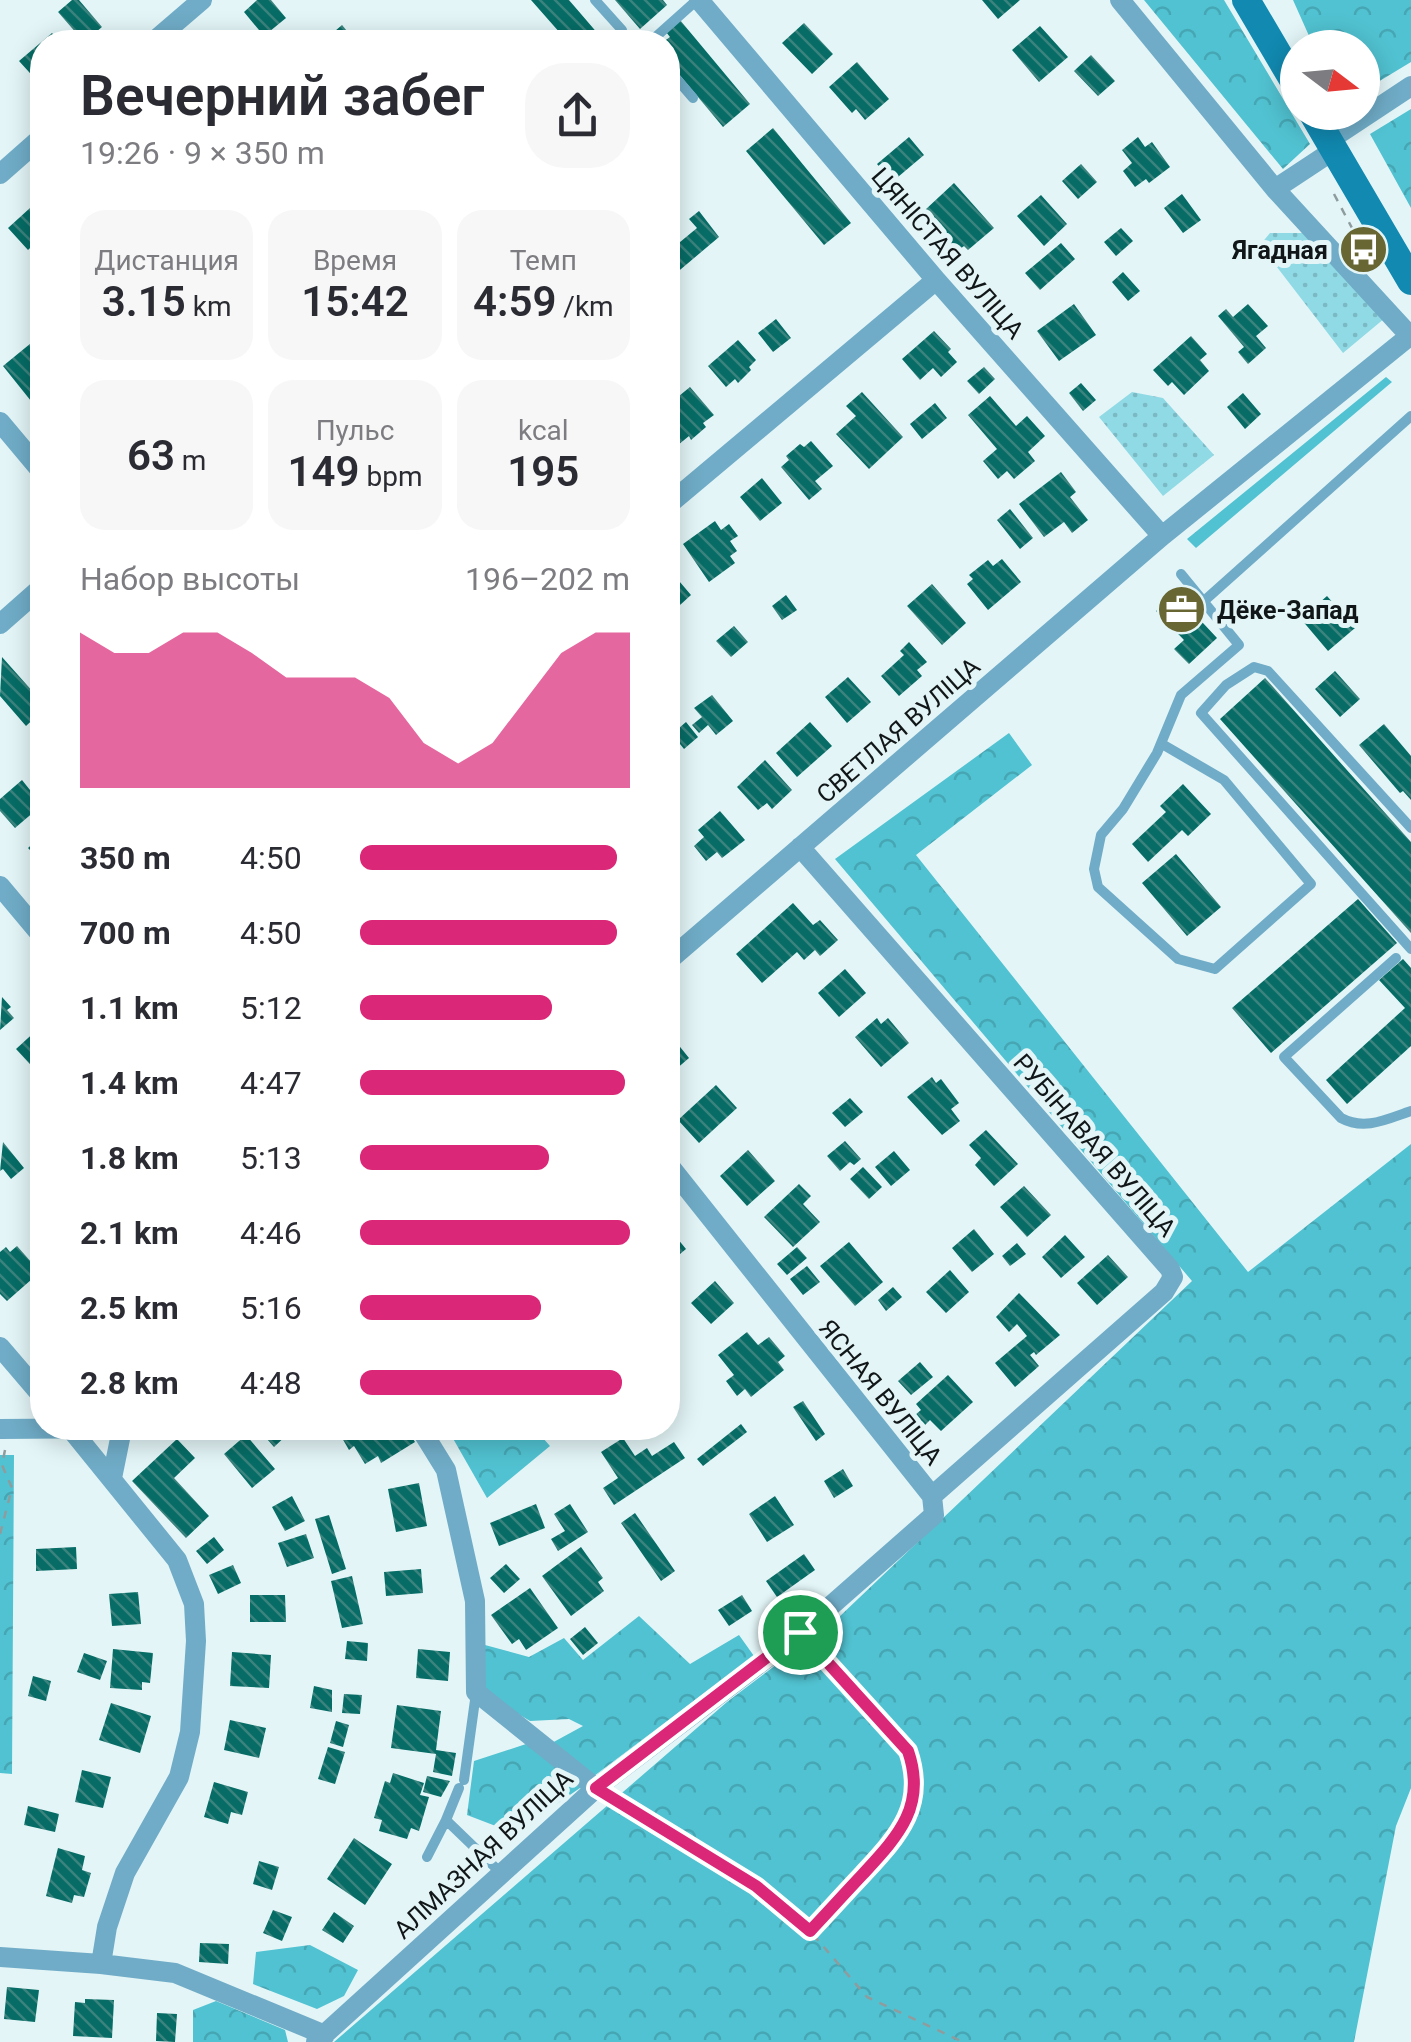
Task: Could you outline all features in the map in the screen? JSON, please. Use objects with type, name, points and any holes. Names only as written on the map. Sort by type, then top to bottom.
[{"type":"main road","points":[[1246,0],[1280,58]]},
{"type":"main road","points":[[1322,130],[1411,282]]},
{"type":"street","points":[[167,30],[202,0]]},
{"type":"street","points":[[1120,0],[1275,190],[1411,335]]},
{"type":"street","name":"ЦЯНІСТАЯ ВУЛІЦА","points":[[704,2],[936,280],[1162,536]]},
{"type":"street","points":[[1275,190],[1411,86]]},
{"type":"street","points":[[0,174],[30,148]]},
{"type":"street","points":[[680,496],[936,280]]},
{"type":"street","name":"СВЕТЛАЯ ВУЛІЦА","points":[[680,952],[1162,536],[1411,335]]},
{"type":"street","points":[[0,422],[30,458]]},
{"type":"street","points":[[0,624],[30,598]]},
{"type":"street","name":"РУБІНАВАЯ ВУЛІЦА","points":[[800,848],[1173,1276],[1164,1292],[932,1496]]},
{"type":"street","points":[[0,886],[30,922]]},
{"type":"street","name":"ЯСНАЯ ВУЛІЦА","points":[[680,1179],[932,1496],[934,1516],[800,1632]]},
{"type":"street","points":[[0,1347],[30,1382]]},
{"type":"street","points":[[4,1429],[30,1429]]},
{"type":"street","points":[[80,1440],[176,1560],[194,1604],[196,1640],[190,1732],[179,1776],[124,1874],[106,1927],[101,1964]]},
{"type":"street","points":[[112,1478],[121,1440]]},
{"type":"street","points":[[427,1440],[446,1470],[475,1601],[476,1692]]},
{"type":"street","points":[[596,1788],[800,1632]]},
{"type":"street","name":"АЛМАЗНАЯ ВУЛІЦА","points":[[320,2038],[596,1788],[476,1692]]},
{"type":"street","points":[[0,1957],[174,1974],[320,2038]]},
{"type":"lane","points":[[595,0],[622,30]]},
{"type":"lane","points":[[666,30],[704,2]]},
{"type":"lane","points":[[680,84],[692,98]]},
{"type":"lane","points":[[1204,601],[1411,416]]},
{"type":"lane","points":[[1162,744],[1224,780],[1311,884],[1215,969],[1178,958],[1098,886],[1094,869],[1101,835],[1123,808],[1162,744],[1181,695],[1240,645],[1180,574]]},
{"type":"lane","points":[[1411,828],[1268,671],[1254,667],[1226,685],[1201,712],[1411,949]]},
{"type":"lane","points":[[1396,958],[1284,1057],[1350,1123],[1366,1126],[1411,1111]]},
{"type":"lane","points":[[427,1857],[461,1784],[476,1692]]},
{"type":"lane","points":[[446,1820],[501,1874]]},
{"type":"path","points":[[1355,236],[1370,262]]},
{"type":"path","points":[[0,1534],[12,1488],[2,1465],[4,1429]]},
{"type":"path","points":[[800,1632],[908,1751],[914,1769],[914,1796],[898,1835],[810,1931]]},
{"type":"path","points":[[596,1788],[756,1886],[810,1931],[867,1997],[963,2042]]},
{"type":"shaded area","points":[[1270,233],[1307,233],[1385,318],[1343,353],[1260,245]]},
{"type":"shaded area","points":[[1132,392],[1163,398],[1214,455],[1163,496],[1099,417]]},
{"type":"green space","points":[[1144,0],[1224,0],[1280,94],[1280,130],[1302,130],[1310,144],[1283,169]]},
{"type":"green space","points":[[1293,0],[1411,0],[1411,62],[1380,81],[1380,30],[1306,30]]},
{"type":"green space","points":[[1411,109],[1411,208],[1370,134]]},
{"type":"green space","points":[[1386,377],[1392,382],[1196,548],[1187,539]]},
{"type":"green space","points":[[1009,733],[1032,765],[916,855],[1248,1272],[1411,1144],[1411,1788],[1396,1826],[1354,2042],[334,2042],[727,1702],[838,1618],[1192,1281],[835,859]]},
{"type":"green space","points":[[454,1440],[545,1440],[550,1446],[487,1498]]},
{"type":"green space","points":[[0,1455],[14,1455],[12,1774],[0,1773]]},
{"type":"green space","points":[[639,1616],[690,1664],[739,1635],[754,1656],[590,1779],[550,1744],[583,1726],[569,1719],[530,1721],[482,1692],[485,1645],[529,1657],[564,1638],[583,1660]]},
{"type":"green space","points":[[526,1744],[583,1786],[514,1833],[467,1815],[474,1761]]},
{"type":"green space","points":[[310,1945],[358,1970],[344,1996],[317,2009],[253,1984],[256,1952]]},
{"type":"green space","points":[[216,2001],[285,2030],[288,2042],[193,2042],[193,2010]]},
{"type":"building","points":[[72,0],[79,0],[102,27],[74,30],[58,12]]},
{"type":"building","points":[[257,0],[271,0],[286,18],[271,30],[259,30],[244,12]]},
{"type":"building","points":[[531,0],[569,0],[595,30],[557,30]]},
{"type":"building","points":[[615,0],[663,0],[667,5],[640,29]]},
{"type":"building","points":[[982,0],[1020,0],[998,19]]},
{"type":"building","points":[[680,20],[750,104],[723,127],[680,75],[680,30],[668,30]]},
{"type":"building","points":[[804,23],[833,54],[812,74],[782,43]]},
{"type":"building","points":[[1040,26],[1068,57],[1039,82],[1012,50]]},
{"type":"building","points":[[30,52],[30,73],[19,61]]},
{"type":"building","points":[[1091,55],[1115,81],[1098,96],[1074,71]]},
{"type":"building","points":[[857,62],[889,99],[865,120],[856,109],[852,113],[829,87]]},
{"type":"building","points":[[773,128],[851,223],[824,245],[746,151]]},
{"type":"building","points":[[909,137],[924,155],[892,182],[877,164]]},
{"type":"building","points":[[1138,137],[1145,147],[1152,142],[1170,167],[1149,183],[1146,179],[1135,187],[1123,171],[1132,163],[1122,150]]},
{"type":"building","points":[[1081,164],[1097,182],[1078,199],[1062,181]]},
{"type":"building","points":[[954,183],[994,228],[968,250],[957,246],[950,251],[942,242],[949,236],[925,210]]},
{"type":"building","points":[[1182,194],[1201,220],[1183,233],[1164,208]]},
{"type":"building","points":[[1041,195],[1067,224],[1044,246],[1017,216]]},
{"type":"building","points":[[30,208],[28,250],[8,228]]},
{"type":"building","points":[[699,211],[719,237],[680,270],[680,242],[697,228],[689,219]]},
{"type":"building","points":[[1121,228],[1133,241],[1116,256],[1104,242]]},
{"type":"building","points":[[1061,243],[1075,259],[1040,290],[1025,273]]},
{"type":"building","points":[[1123,272],[1140,291],[1128,301],[1112,282]]},
{"type":"building","points":[[1074,304],[1096,335],[1059,361],[1037,331]]},
{"type":"building","points":[[1248,304],[1268,326],[1256,336],[1266,348],[1248,364],[1238,352],[1244,347],[1218,316],[1226,309],[1233,317]]},
{"type":"building","points":[[776,319],[791,338],[773,352],[758,333]]},
{"type":"building","points":[[934,331],[957,362],[941,377],[933,368],[920,380],[902,359]]},
{"type":"building","points":[[1191,336],[1207,354],[1200,360],[1209,371],[1184,395],[1172,382],[1168,386],[1153,370]]},
{"type":"building","points":[[738,340],[756,360],[738,383],[735,379],[726,387],[708,366]]},
{"type":"building","points":[[30,344],[30,400],[3,366]]},
{"type":"building","points":[[984,367],[995,379],[979,394],[967,381]]},
{"type":"building","points":[[1081,383],[1096,400],[1083,411],[1069,393]]},
{"type":"building","points":[[690,387],[714,415],[691,440],[689,436],[680,443],[680,395]]},
{"type":"building","points":[[862,392],[903,437],[869,469],[836,434],[856,416],[846,406]]},
{"type":"building","points":[[1243,393],[1261,414],[1245,429],[1227,407]]},
{"type":"building","points":[[990,396],[1016,426],[1027,416],[1045,436],[1028,452],[1035,461],[1014,479],[1007,471],[998,479],[983,461],[997,449],[968,415]]},
{"type":"building","points":[[935,403],[947,418],[922,439],[910,424]]},
{"type":"building","points":[[811,441],[833,466],[815,481],[822,489],[809,500],[781,467],[789,460],[786,456],[800,444],[804,447]]},
{"type":"building","points":[[1061,472],[1076,492],[1070,497],[1088,520],[1072,533],[1064,522],[1044,537],[1019,504]]},
{"type":"building","points":[[762,478],[782,503],[760,521],[740,497]]},
{"type":"building","points":[[1010,509],[1033,538],[1020,549],[997,520]]},
{"type":"building","points":[[715,521],[721,530],[729,524],[738,536],[730,541],[737,551],[730,556],[735,563],[709,582],[683,544]]},
{"type":"building","points":[[1002,559],[1021,582],[988,610],[967,584],[973,579],[969,575],[988,560],[993,566]]},
{"type":"building","points":[[680,582],[691,595],[680,605]]},
{"type":"building","points":[[932,584],[966,623],[942,645],[907,606]]},
{"type":"building","points":[[1175,593],[1217,638],[1189,664],[1174,649],[1184,640],[1156,611]]},
{"type":"building","points":[[786,595],[797,610],[782,620],[772,606]]},
{"type":"building","points":[[1327,596],[1355,628],[1328,651],[1301,619]]},
{"type":"building","points":[[734,626],[748,642],[731,657],[716,641]]},
{"type":"building","points":[[909,642],[927,662],[917,670],[922,676],[899,696],[881,676],[904,655],[900,651]]},
{"type":"building","points":[[2,657],[30,688],[30,722],[26,726],[0,696]]},
{"type":"building","points":[[1335,671],[1360,699],[1340,717],[1315,689]]},
{"type":"building","points":[[848,677],[871,702],[847,723],[825,697]]},
{"type":"building","points":[[1265,678],[1411,842],[1411,933],[1220,719]]},
{"type":"building","points":[[712,695],[733,721],[716,735],[708,725],[699,733],[692,725],[702,717],[694,708]]},
{"type":"building","points":[[686,722],[698,737],[684,749],[680,744],[680,727]]},
{"type":"building","points":[[810,722],[832,746],[797,777],[776,753]]},
{"type":"building","points":[[1384,724],[1411,756],[1411,800],[1403,791],[1400,793],[1359,745]]},
{"type":"building","points":[[765,760],[792,790],[772,809],[767,803],[758,810],[737,787]]},
{"type":"building","points":[[22,780],[30,790],[30,815],[15,828],[0,811],[0,799]]},
{"type":"building","points":[[1183,784],[1211,814],[1188,836],[1182,830],[1148,862],[1132,844],[1166,812],[1160,806]]},
{"type":"building","points":[[720,811],[745,840],[722,858],[717,852],[706,861],[694,846],[704,837],[698,830]]},
{"type":"building","points":[[1176,854],[1221,907],[1187,936],[1142,883]]},
{"type":"building","points":[[1358,899],[1397,943],[1271,1053],[1232,1008]]},
{"type":"building","points":[[793,903],[813,925],[820,920],[838,940],[820,956],[815,950],[804,960],[797,952],[762,983],[736,954]]},
{"type":"building","points":[[1403,959],[1411,968],[1411,1046],[1347,1104],[1326,1080],[1405,1008],[1379,980]]},
{"type":"building","points":[[845,969],[866,993],[839,1017],[818,993]]},
{"type":"building","points":[[2,997],[14,1018],[0,1030]]},
{"type":"building","points":[[877,1018],[881,1024],[888,1018],[909,1043],[881,1067],[855,1037]]},
{"type":"building","points":[[30,1036],[30,1064],[16,1049]]},
{"type":"building","points":[[680,1047],[689,1058],[680,1066]]},
{"type":"building","points":[[932,1077],[936,1083],[941,1079],[959,1103],[951,1109],[960,1121],[942,1135],[907,1097]]},
{"type":"building","points":[[716,1085],[737,1108],[699,1143],[680,1118]]},
{"type":"building","points":[[850,1098],[863,1112],[845,1127],[832,1113]]},
{"type":"building","points":[[986,1130],[1018,1164],[994,1186],[975,1165],[981,1158],[969,1145]]},
{"type":"building","points":[[845,1141],[861,1159],[840,1171],[827,1156]]},
{"type":"building","points":[[3,1142],[24,1168],[11,1179],[3,1169],[0,1171]]},
{"type":"building","points":[[748,1150],[775,1181],[747,1206],[720,1176]]},
{"type":"building","points":[[894,1151],[910,1170],[891,1186],[875,1167]]},
{"type":"building","points":[[863,1167],[882,1187],[869,1199],[850,1179]]},
{"type":"building","points":[[799,1184],[811,1196],[803,1204],[820,1222],[793,1247],[764,1217]]},
{"type":"building","points":[[1024,1186],[1051,1215],[1027,1237],[1000,1207]]},
{"type":"building","points":[[974,1229],[994,1254],[972,1272],[952,1248]]},
{"type":"building","points":[[1065,1235],[1085,1257],[1061,1278],[1042,1257]]},
{"type":"building","points":[[849,1242],[883,1282],[855,1306],[820,1266]]},
{"type":"building","points":[[1017,1243],[1026,1254],[1010,1266],[1002,1256]]},
{"type":"building","points":[[17,1246],[30,1261],[30,1281],[7,1301],[0,1294],[0,1252],[6,1247],[10,1252]]},
{"type":"building","points":[[797,1247],[807,1258],[787,1275],[777,1264]]},
{"type":"building","points":[[1108,1255],[1128,1277],[1097,1305],[1077,1283]]},
{"type":"building","points":[[807,1266],[820,1282],[803,1295],[790,1279]]},
{"type":"building","points":[[950,1270],[969,1292],[946,1313],[926,1292]]},
{"type":"building","points":[[715,1281],[734,1303],[711,1324],[691,1303]]},
{"type":"building","points":[[893,1287],[902,1297],[886,1311],[878,1300]]},
{"type":"building","points":[[1019,1293],[1060,1335],[1036,1355],[1030,1355],[1039,1366],[1015,1387],[995,1363],[1027,1336],[1017,1324],[1009,1332],[996,1317]]},
{"type":"building","points":[[747,1332],[758,1345],[769,1337],[785,1356],[778,1362],[784,1370],[751,1397],[745,1389],[737,1396],[726,1381],[734,1375],[718,1355]]},
{"type":"building","points":[[920,1362],[933,1377],[911,1395],[898,1381]]},
{"type":"building","points":[[948,1375],[973,1402],[941,1431],[930,1420],[925,1425],[915,1415],[921,1410],[916,1404]]},
{"type":"building","points":[[803,1401],[825,1434],[816,1441],[793,1407]]},
{"type":"building","points":[[741,1424],[747,1432],[703,1466],[697,1459]]},
{"type":"building","points":[[178,1440],[195,1458],[174,1478],[209,1516],[186,1538],[132,1481]]},
{"type":"building","points":[[240,1440],[250,1440],[275,1469],[252,1488],[224,1454]]},
{"type":"building","points":[[343,1440],[415,1442],[381,1463],[378,1456],[365,1464],[354,1446],[349,1450]]},
{"type":"building","points":[[624,1440],[635,1456],[647,1448],[652,1456],[674,1442],[685,1458],[614,1505],[603,1488],[618,1478],[601,1452]]},
{"type":"building","points":[[843,1469],[853,1486],[834,1498],[824,1481]]},
{"type":"building","points":[[419,1483],[427,1526],[396,1532],[388,1489]]},
{"type":"building","points":[[292,1496],[305,1521],[285,1531],[272,1507]]},
{"type":"building","points":[[775,1496],[794,1525],[767,1542],[749,1514]]},
{"type":"building","points":[[536,1504],[545,1528],[499,1546],[490,1523]]},
{"type":"building","points":[[570,1504],[588,1532],[558,1551],[551,1539],[565,1531],[554,1514]]},
{"type":"building","points":[[635,1513],[675,1571],[661,1581],[621,1523]]},
{"type":"building","points":[[329,1515],[346,1569],[332,1574],[315,1519]]},
{"type":"building","points":[[306,1534],[314,1558],[287,1567],[278,1543]]},
{"type":"building","points":[[214,1537],[224,1550],[207,1564],[196,1551]]},
{"type":"building","points":[[76,1547],[77,1569],[36,1571],[36,1549]]},
{"type":"building","points":[[581,1547],[603,1578],[598,1582],[604,1591],[571,1616],[542,1576]]},
{"type":"building","points":[[804,1554],[815,1570],[777,1597],[766,1581]]},
{"type":"building","points":[[506,1564],[520,1579],[504,1593],[490,1578]]},
{"type":"building","points":[[233,1565],[241,1583],[218,1594],[209,1575]]},
{"type":"building","points":[[421,1569],[423,1593],[386,1596],[384,1572]]},
{"type":"building","points":[[352,1576],[363,1624],[342,1628],[331,1581]]},
{"type":"building","points":[[530,1588],[558,1628],[526,1650],[519,1639],[512,1644],[491,1615]]},
{"type":"building","points":[[138,1592],[141,1624],[112,1626],[109,1594]]},
{"type":"building","points":[[250,1595],[285,1595],[286,1622],[250,1622]]},
{"type":"building","points":[[742,1595],[752,1611],[729,1626],[718,1610]]},
{"type":"building","points":[[585,1627],[598,1643],[583,1655],[570,1639]]},
{"type":"building","points":[[347,1641],[368,1643],[367,1661],[345,1659]]},
{"type":"building","points":[[113,1649],[153,1653],[150,1683],[142,1682],[142,1690],[110,1688]]},
{"type":"building","points":[[418,1649],[450,1652],[448,1681],[416,1678]]},
{"type":"building","points":[[232,1652],[271,1655],[269,1688],[230,1686]]},
{"type":"building","points":[[84,1653],[107,1661],[100,1680],[77,1672]]},
{"type":"building","points":[[33,1676],[51,1681],[46,1701],[28,1696]]},
{"type":"building","points":[[314,1686],[332,1690],[332,1712],[310,1708]]},
{"type":"building","points":[[344,1694],[362,1695],[360,1714],[342,1713]]},
{"type":"building","points":[[111,1703],[151,1716],[140,1753],[99,1740]]},
{"type":"building","points":[[397,1705],[441,1711],[436,1750],[456,1753],[452,1776],[433,1772],[436,1754],[391,1748]]},
{"type":"building","points":[[230,1720],[266,1728],[259,1758],[224,1750]]},
{"type":"building","points":[[336,1721],[349,1725],[343,1747],[330,1743]]},
{"type":"building","points":[[328,1747],[345,1752],[335,1784],[318,1779]]},
{"type":"building","points":[[82,1770],[111,1777],[103,1808],[75,1802]]},
{"type":"building","points":[[393,1773],[424,1783],[420,1795],[429,1797],[419,1831],[411,1828],[407,1839],[379,1831],[382,1820],[374,1818],[385,1781],[390,1783]]},
{"type":"building","points":[[427,1776],[450,1781],[441,1797],[423,1792]]},
{"type":"building","points":[[214,1782],[248,1792],[242,1815],[231,1812],[228,1824],[204,1817]]},
{"type":"building","points":[[28,1806],[59,1814],[55,1832],[24,1825]]},
{"type":"building","points":[[354,1838],[392,1864],[365,1905],[327,1879]]},
{"type":"building","points":[[58,1848],[85,1856],[82,1870],[91,1873],[84,1897],[74,1895],[72,1903],[46,1896]]},
{"type":"building","points":[[259,1861],[279,1867],[272,1890],[253,1884]]},
{"type":"building","points":[[273,1910],[292,1917],[282,1941],[263,1933]]},
{"type":"building","points":[[334,1912],[354,1926],[343,1943],[322,1930]]},
{"type":"building","points":[[200,1943],[229,1944],[228,1964],[199,1962]]},
{"type":"building","points":[[7,1987],[39,1990],[35,2022],[4,2019]]},
{"type":"building","points":[[85,1999],[114,2000],[112,2038],[73,2036],[75,2002],[85,2003]]},
{"type":"building","points":[[157,2013],[177,2014],[175,2042],[156,2041]]},
{"type":"place","name":"Ягадная","points":[[1363,250]]},
{"type":"place","name":"Дёке-Запад","points":[[1182,610]]},
{"type":"route","points":[[800,1632],[908,1751],[914,1769],[914,1796],[898,1835],[810,1931],[756,1886],[596,1788],[800,1632]]}]
